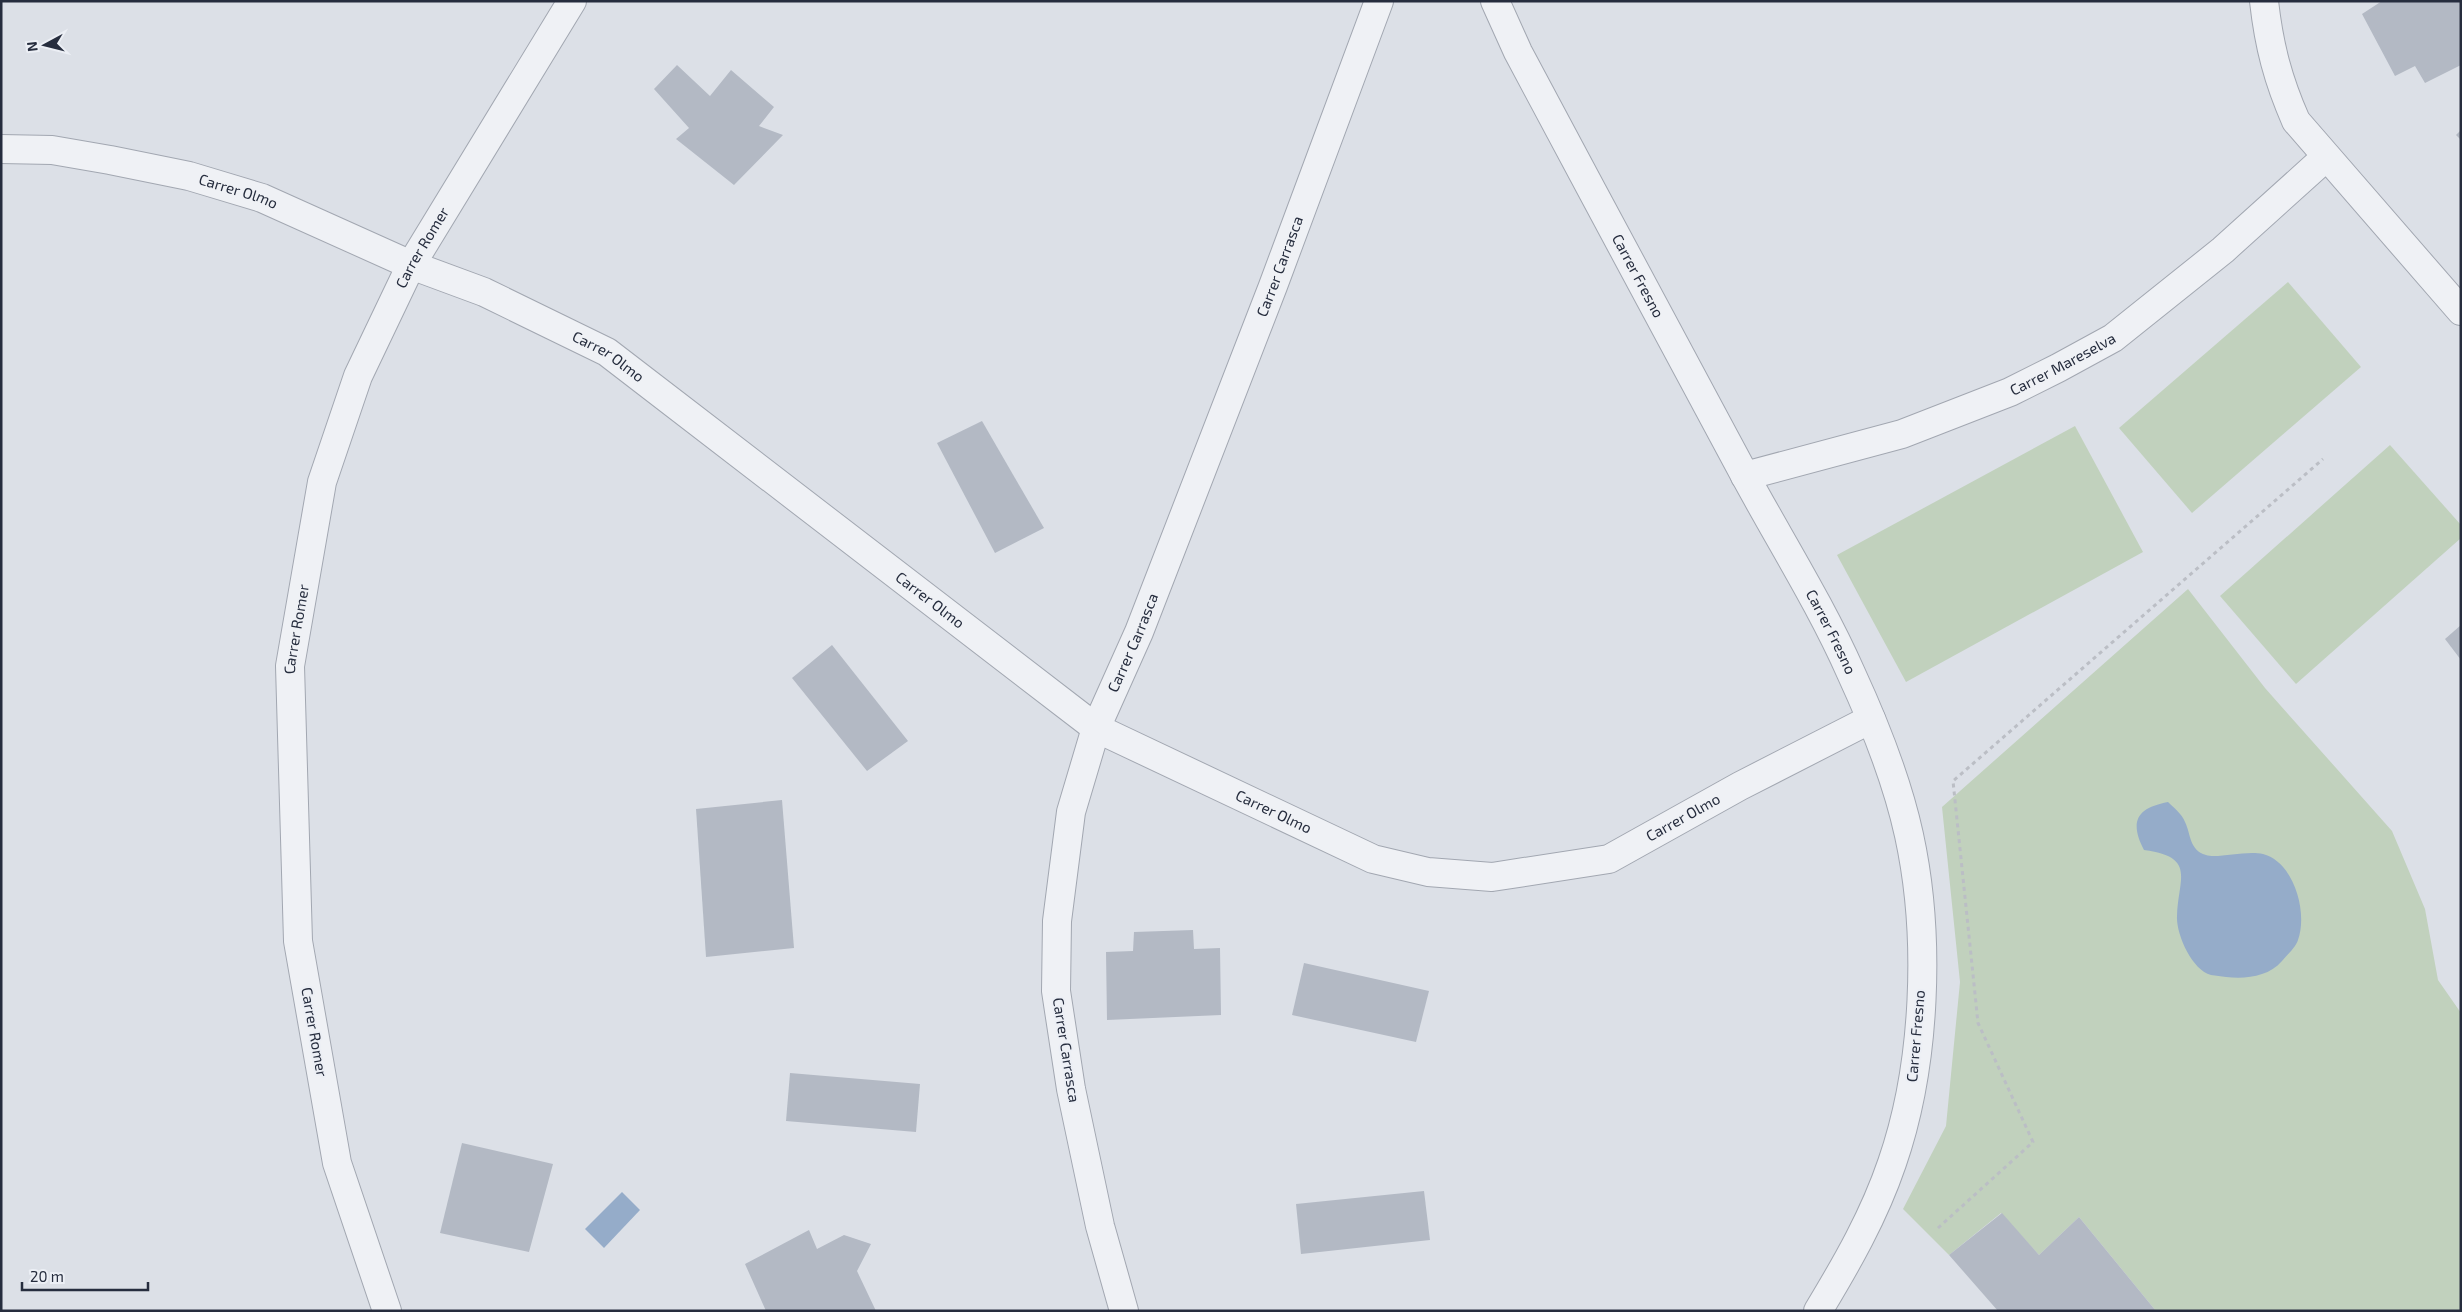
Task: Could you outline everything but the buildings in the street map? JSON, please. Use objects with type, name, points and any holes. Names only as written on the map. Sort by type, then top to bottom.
[{"type":"street","name":"Carrer Romer","points":[[387,1311],[337,1163],[298,941],[290,666],[322,482],[358,376],[411,265],[572,1]]},
{"type":"street","name":"Carrer Carrasca","points":[[1124,1311],[1100,1226],[1071,1089],[1056,991],[1057,921],[1071,812],[1096,728],[1139,632],[1273,286],[1379,1]]},
{"type":"street","name":"Carrer Fresno","points":[[1495,1],[1518,52],[1745,476],[1809,589],[1851,672],[1895,783],[1909,835],[1916,878],[1921,992],[1914,1081],[1892,1163],[1871,1217],[1818,1311]]},
{"type":"street","points":[[2264,1],[2268,41],[2280,84],[2296,121],[2461,311]]},
{"type":"street","name":"Carrer Olmo","points":[[1,149],[52,150],[189,176],[262,198],[411,265],[484,292],[607,352],[1096,728],[1373,859],[1428,872],[1492,878],[1609,859],[1740,786],[1871,719]]},
{"type":"street","name":"Carrer Mareselva","points":[[1745,476],[1902,434],[2010,392],[2066,364],[2113,338],[2156,304],[2223,250],[2326,157]]},
{"type":"path","points":[[1938,1228],[2033,1142],[1978,1023],[1953,781],[2323,459]]},
{"type":"green space","points":[[2288,282],[2361,367],[2192,513],[2119,428]]},
{"type":"green space","points":[[2075,426],[2143,552],[1906,682],[1837,555]]},
{"type":"green space","points":[[2390,445],[2461,525],[2461,538],[2296,684],[2220,596]]},
{"type":"green space","points":[[2188,589],[2265,688],[2392,831],[2425,909],[2438,980],[2461,1013],[2461,1311],[2156,1311],[2079,1217],[2039,1255],[2001,1213],[1949,1255],[1903,1209],[1946,1126],[1960,982],[1942,807]]},
{"type":"water","points":[[2168,802],[2182,816],[2193,846],[2200,853],[2211,856],[2248,853],[2263,854],[2274,859],[2290,877],[2299,903],[2301,929],[2297,943],[2282,961],[2270,971],[2249,977],[2234,978],[2211,975],[2204,972],[2198,966],[2186,950],[2177,923],[2181,881],[2181,872],[2178,864],[2172,858],[2161,853],[2144,850],[2137,831],[2139,817],[2143,812]]},
{"type":"water","points":[[622,1192],[640,1210],[604,1248],[585,1229]]}]
